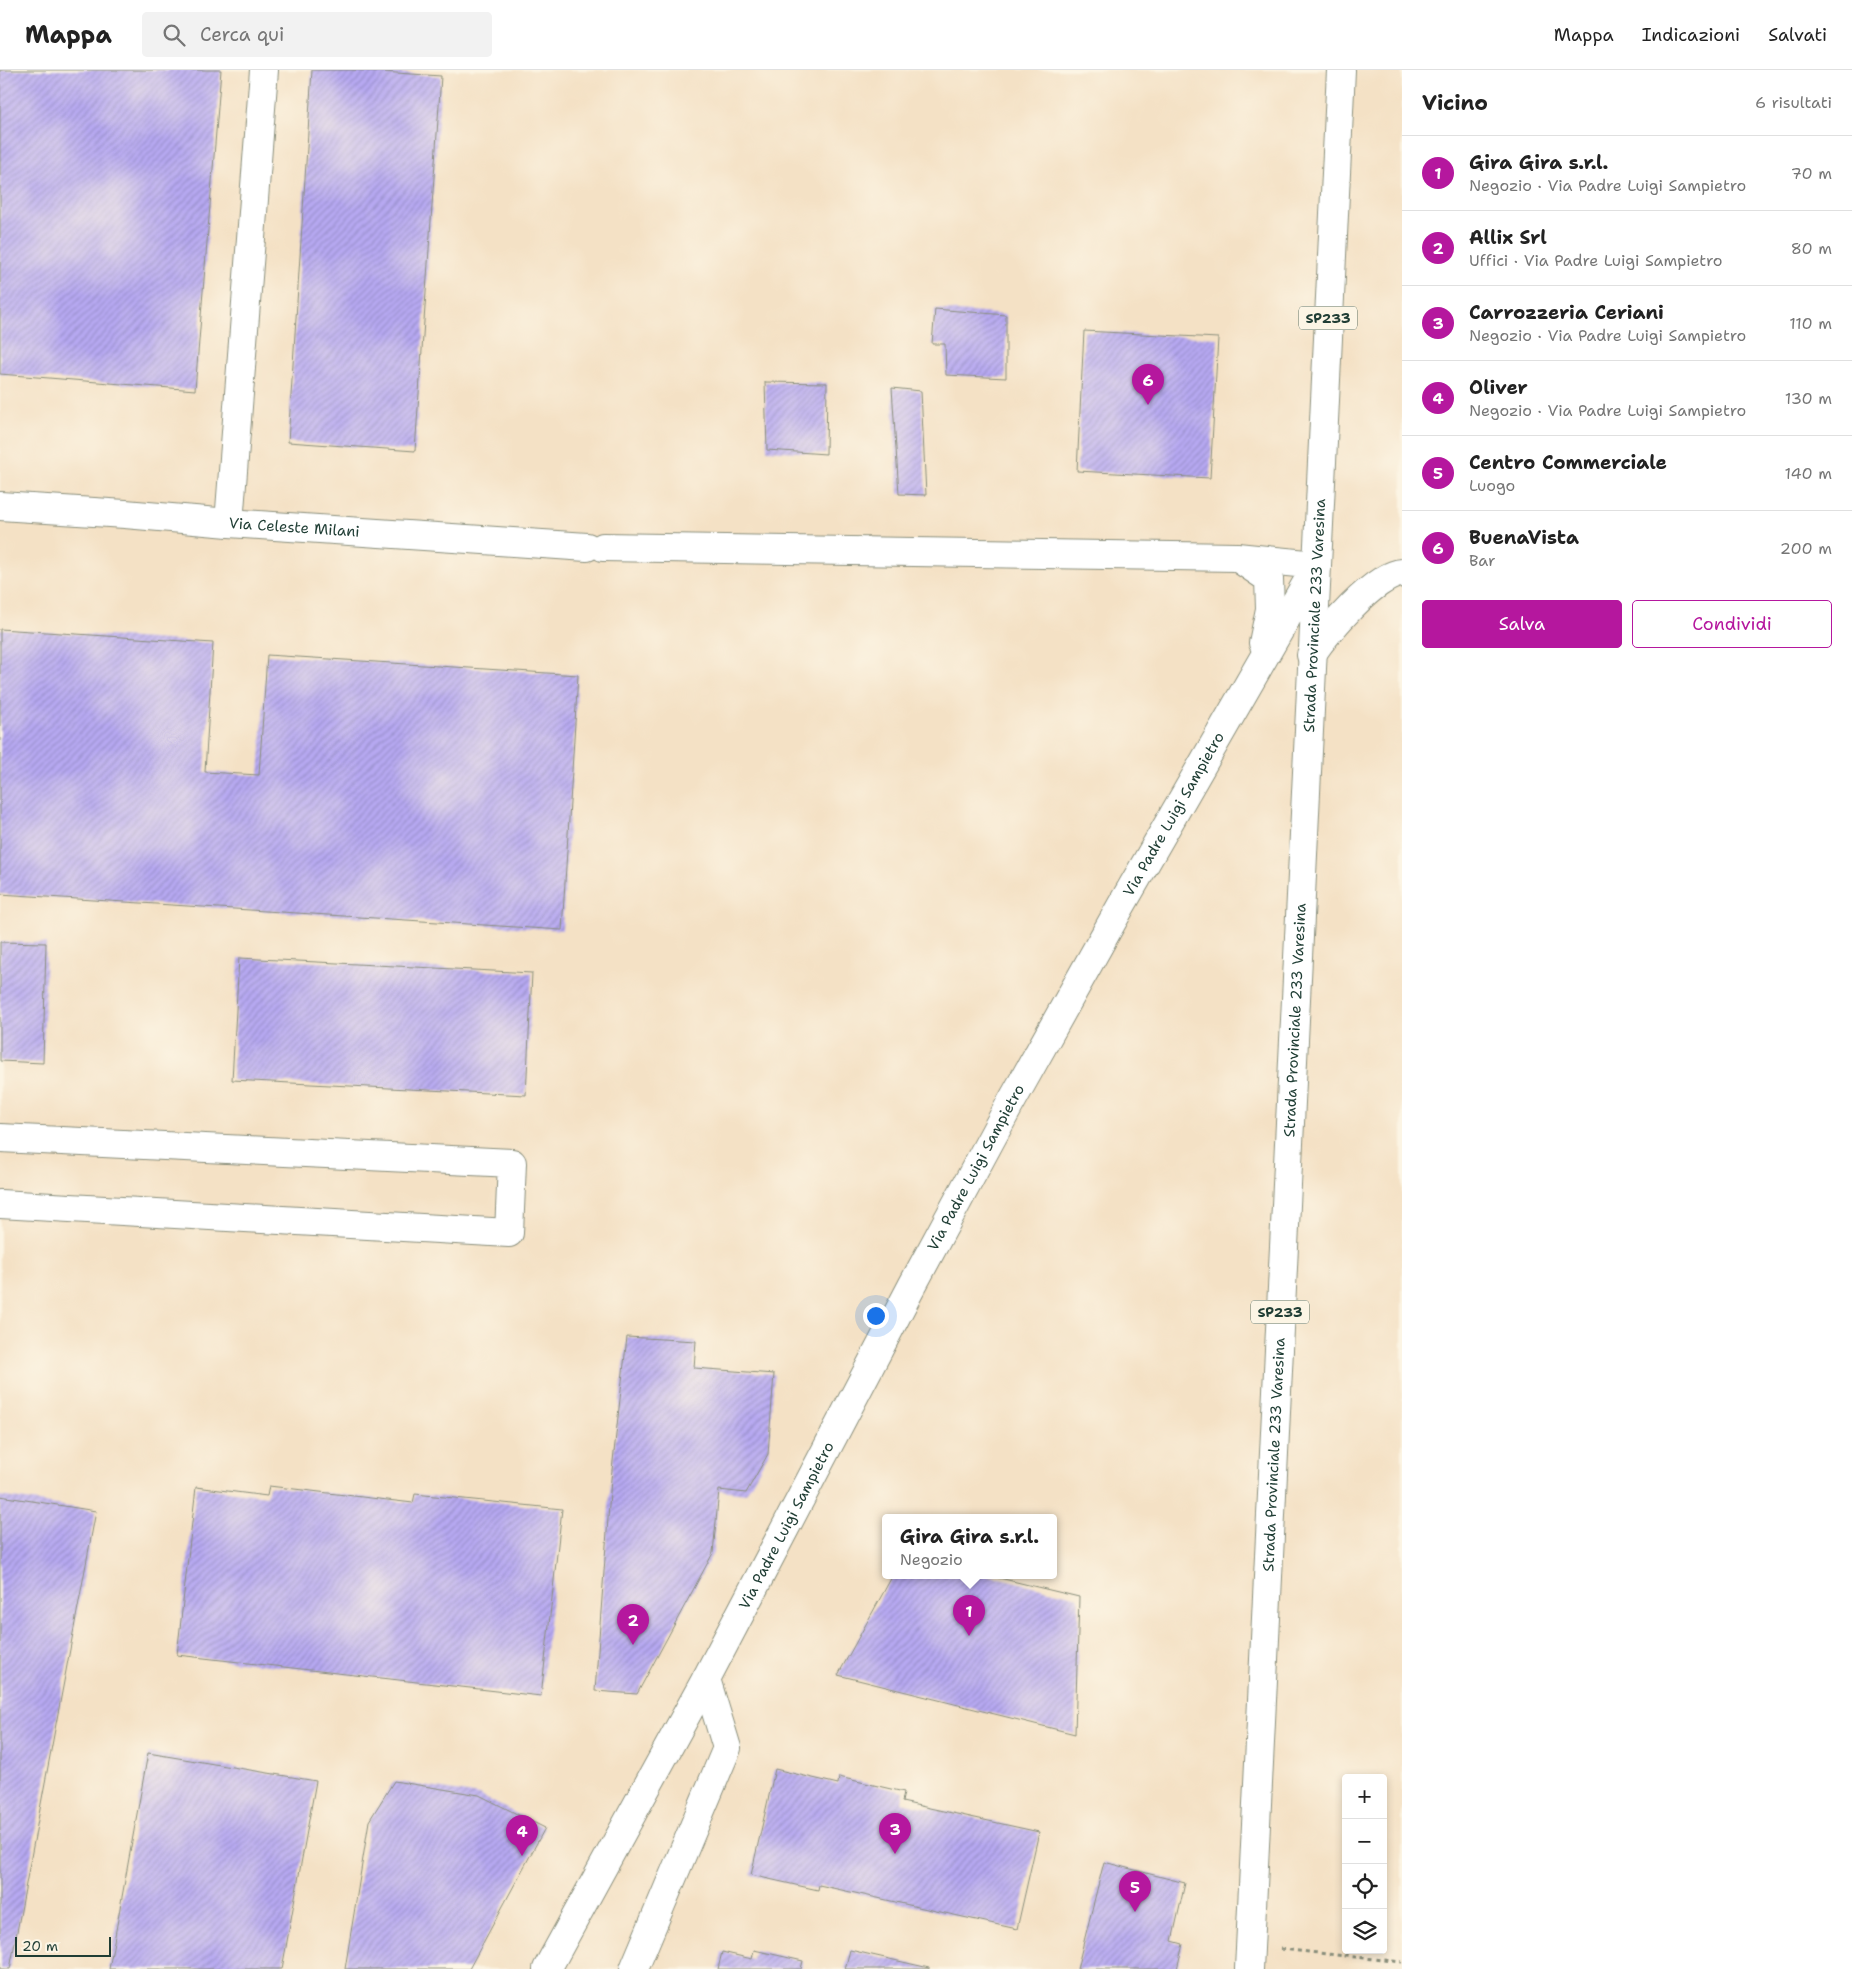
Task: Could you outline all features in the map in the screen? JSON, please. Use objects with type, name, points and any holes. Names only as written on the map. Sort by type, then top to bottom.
[{"type":"street","points":[[228,523],[264,70]]},
{"type":"street","name":"Strada Provinciale 233 Varesina","points":[[1250,1957],[1311,655],[1341,70]]},
{"type":"street","name":"Via Celeste Milani","points":[[0,506],[595,547],[1237,557],[1317,565]]},
{"type":"street","name":"Via Padre Luigi Sampietro","points":[[1237,557],[1269,579],[1270,609],[1259,664]]},
{"type":"street","name":"Via Padre Luigi Sampietro","points":[[548,1969],[706,1680],[912,1286],[1121,906],[1317,565]]},
{"type":"street","points":[[1311,655],[1324,636],[1358,600],[1389,576],[1400,573]]},
{"type":"street","points":[[0,1138],[512,1163],[509,1234],[0,1204]]},
{"type":"street","points":[[634,1969],[727,1748],[706,1680]]},
{"type":"path","points":[[1250,1957],[1402,1962]]},
{"type":"building","points":[[0,70],[221,70],[195,390],[0,374]]},
{"type":"building","points":[[312,70],[352,70],[441,76],[415,451],[288,442]]},
{"type":"building","points":[[935,309],[1006,315],[1006,378],[946,375],[945,344],[932,344]]},
{"type":"building","points":[[1084,331],[1218,338],[1210,478],[1077,471]]},
{"type":"building","points":[[765,382],[827,383],[826,454],[767,450]]},
{"type":"building","points":[[892,388],[921,391],[926,495],[899,494]]},
{"type":"building","points":[[0,629],[213,643],[205,772],[259,775],[267,655],[578,675],[562,930],[0,894]]},
{"type":"building","points":[[0,942],[46,943],[43,1063],[0,1061]]},
{"type":"building","points":[[239,958],[532,973],[526,1095],[232,1080]]},
{"type":"building","points":[[627,1337],[696,1341],[694,1368],[774,1374],[768,1454],[746,1493],[719,1490],[713,1553],[637,1694],[595,1691],[611,1479]]},
{"type":"building","points":[[269,1486],[413,1503],[415,1494],[562,1509],[541,1696],[177,1655],[196,1487],[267,1496]]},
{"type":"building","points":[[0,1496],[96,1511],[10,1969],[0,1969]]},
{"type":"building","points":[[891,1579],[1004,1579],[1079,1597],[1075,1734],[838,1675]]},
{"type":"building","points":[[148,1753],[316,1781],[282,1969],[109,1969]]},
{"type":"building","points":[[775,1769],[838,1784],[839,1777],[904,1792],[902,1802],[1039,1832],[1017,1929],[819,1885],[818,1890],[751,1875]]},
{"type":"building","points":[[394,1781],[479,1795],[545,1828],[469,1969],[345,1969],[369,1821]]},
{"type":"building","points":[[1104,1862],[1185,1883],[1172,1941],[1183,1944],[1177,1969],[1077,1969]]},
{"type":"building","points":[[754,1950],[803,1961],[801,1969],[718,1969],[722,1952],[752,1959]]},
{"type":"building","points":[[850,1950],[929,1968],[929,1969],[845,1969]]},
{"type":"place","name":"BuenaVista","points":[[1148,405]]},
{"type":"place","name":"Gira Gira s.r.l.","points":[[969,1636]]},
{"type":"place","name":"Allix Srl","points":[[633,1645]]},
{"type":"place","name":"Carrozzeria Ceriani","points":[[895,1854]]},
{"type":"place","name":"Oliver","points":[[522,1856]]},
{"type":"place","name":"Centro Commerciale","points":[[1135,1912]]}]
